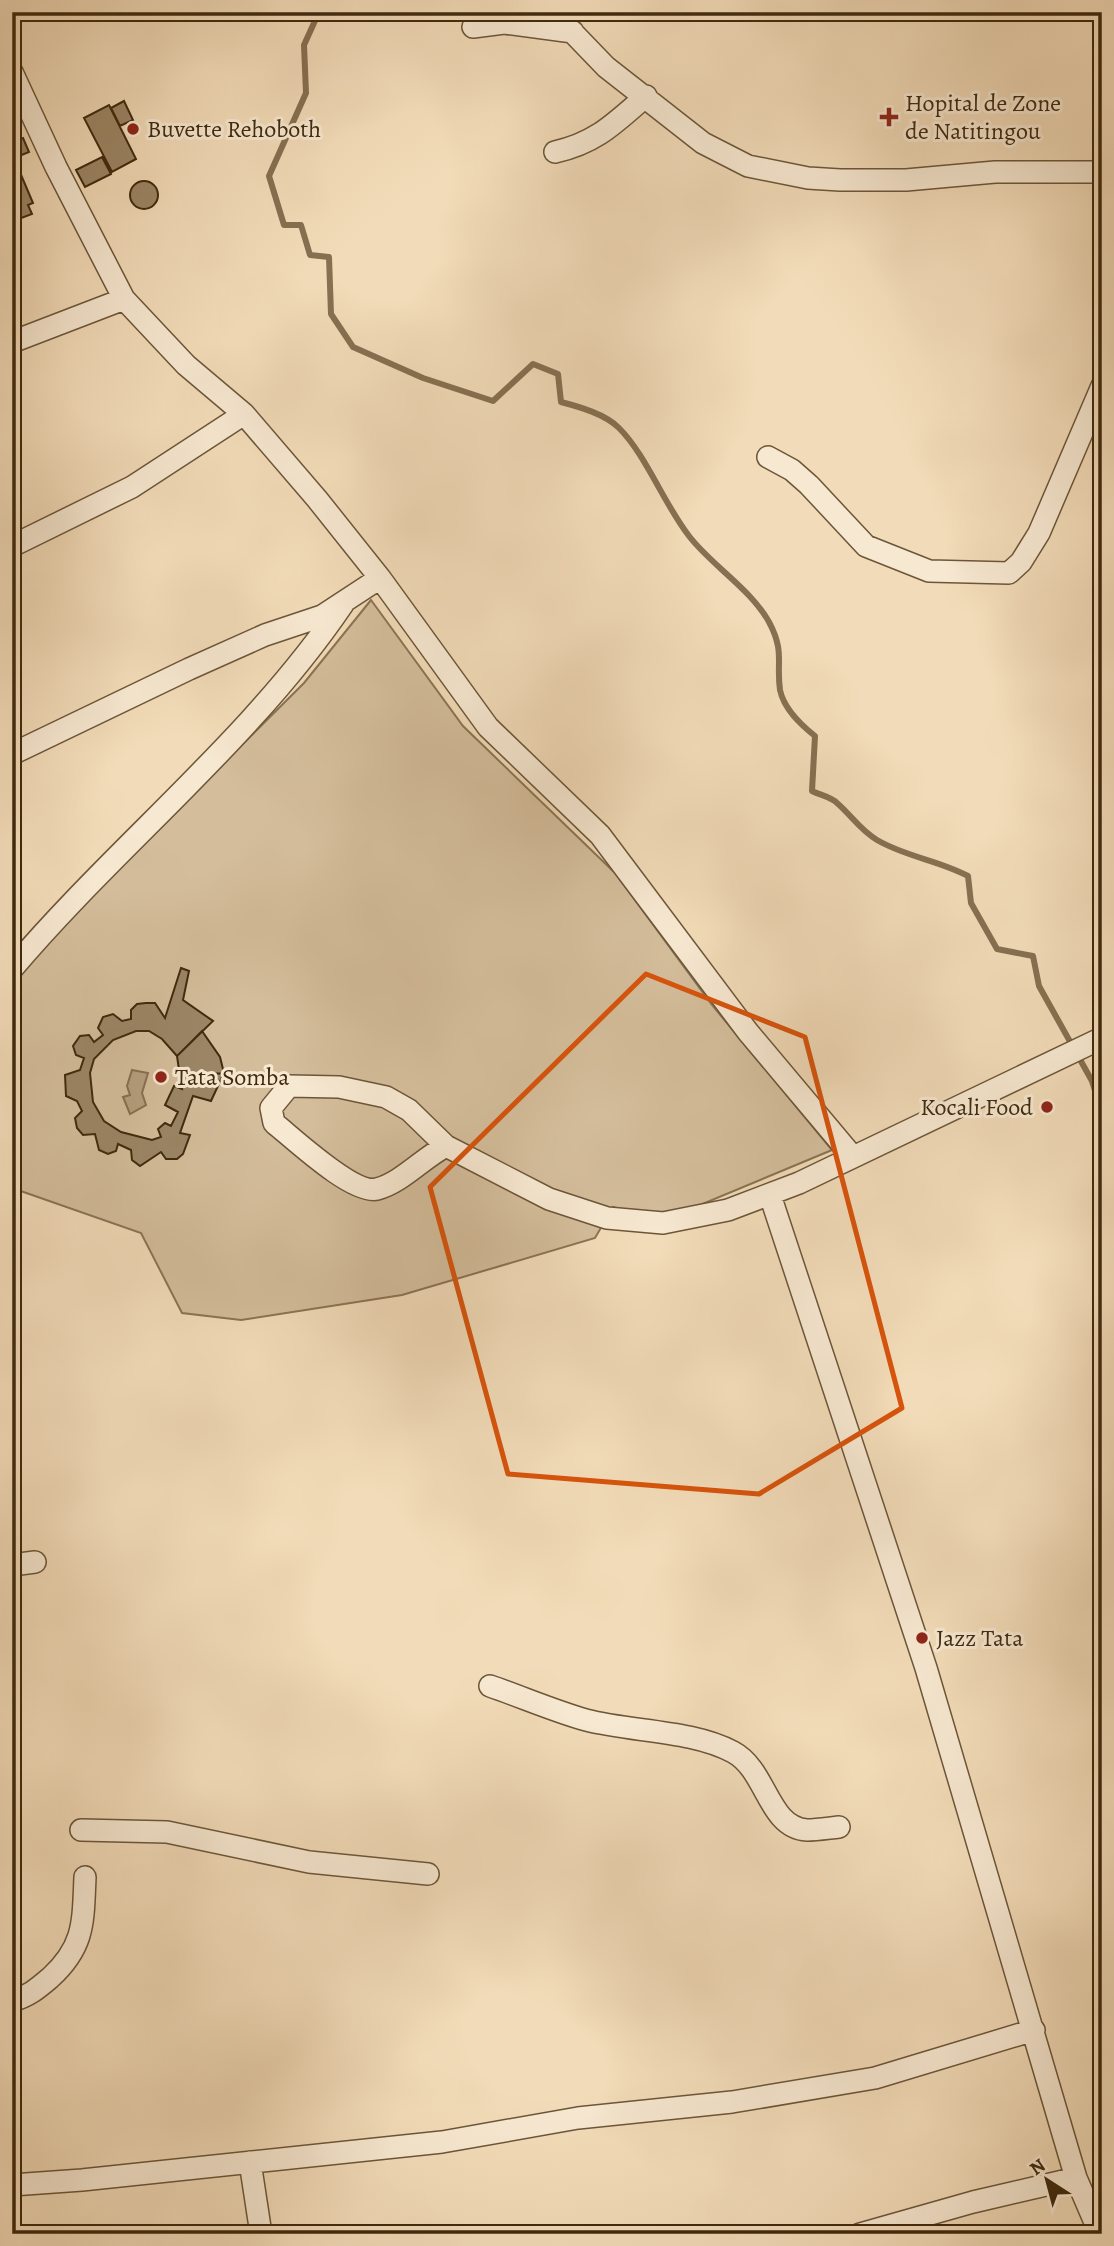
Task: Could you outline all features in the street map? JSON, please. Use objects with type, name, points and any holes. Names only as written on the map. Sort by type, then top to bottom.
[{"type":"street","points":[[553,12],[606,67],[704,143],[733,160],[808,178],[906,180],[995,172],[1102,172]]},
{"type":"street","points":[[472,27],[504,23],[573,32]]},
{"type":"street","points":[[12,72],[51,156],[124,299],[186,365],[244,414],[380,578],[488,727],[600,835],[748,1032],[853,1157]]},
{"type":"street","points":[[555,152],[581,146],[597,138],[646,96]]},
{"type":"street","points":[[12,342],[124,299]]},
{"type":"street","points":[[768,457],[809,485],[866,546],[929,571],[1009,573],[1021,562],[1039,533],[1102,386]]},
{"type":"street","points":[[12,546],[131,487],[244,414]]},
{"type":"street","points":[[12,754],[189,668],[342,604],[380,578]]},
{"type":"street","points":[[12,969],[55,918],[179,793],[298,666],[342,604]]},
{"type":"street","points":[[446,1146],[389,1184],[376,1190],[364,1189],[347,1180],[274,1123],[271,1108],[289,1086],[339,1087],[376,1094],[408,1110],[446,1146],[564,1205],[629,1222],[680,1221],[728,1210],[770,1195],[1102,1038]]},
{"type":"street","points":[[770,1195],[926,1668],[1076,2178],[1100,2234]]},
{"type":"street","points":[[12,1564],[35,1562]]},
{"type":"street","points":[[490,1686],[586,1720],[710,1742],[751,1765],[776,1812],[790,1825],[805,1830],[839,1826]]},
{"type":"street","points":[[81,1830],[167,1832],[309,1862],[428,1874]]},
{"type":"street","points":[[12,2001],[31,1995],[67,1962],[78,1944],[85,1877]]},
{"type":"street","points":[[12,2185],[442,2142],[578,2118],[732,2102],[875,2078],[1034,2031]]},
{"type":"street","points":[[250,2162],[261,2234]]},
{"type":"street","points":[[860,2234],[973,2202],[1076,2178]]},
{"type":"highlighted area","points":[[646,974],[805,1037],[902,1408],[759,1494],[508,1474],[430,1187]]},
{"type":"shaded area","points":[[371,600],[463,726],[615,873],[712,1005],[832,1150],[688,1210],[646,1216],[613,1207],[595,1238],[402,1295],[241,1320],[182,1313],[141,1233],[12,1188],[12,983],[73,913],[304,683]]},
{"type":"shaded area","points":[[132,1070],[148,1073],[142,1093],[146,1105],[130,1114],[123,1097],[130,1095],[127,1086]]},
{"type":"building","points":[[124,101],[133,120],[120,126],[111,108]]},
{"type":"building","points":[[109,105],[136,159],[112,172],[84,118]]},
{"type":"building","points":[[23,138],[29,152],[12,159],[12,143]]},
{"type":"building","points":[[102,157],[111,174],[85,187],[76,170]]},
{"type":"building","points":[[16,163],[33,203],[28,205],[32,214],[16,220],[12,211],[12,164]]},
{"type":"building","points":[[144,181],[154,185],[158,195],[154,205],[144,209],[134,205],[130,195],[134,185]]},
{"type":"building","points":[[181,968],[189,971],[183,1000],[213,1021],[177,1056],[162,1039],[149,1031],[136,1031],[113,1040],[94,1059],[90,1073],[93,1102],[104,1121],[121,1132],[152,1140],[161,1137],[158,1129],[165,1123],[171,1126],[178,1112],[165,1105],[174,1086],[182,1089],[180,1077],[224,1073],[211,1101],[193,1096],[180,1133],[190,1135],[183,1154],[177,1159],[166,1159],[161,1152],[140,1166],[132,1160],[131,1150],[118,1144],[116,1151],[108,1154],[99,1150],[95,1134],[83,1135],[77,1128],[75,1118],[82,1111],[77,1101],[66,1096],[65,1075],[80,1070],[84,1058],[76,1055],[73,1046],[80,1036],[89,1035],[94,1042],[103,1035],[98,1028],[103,1017],[113,1014],[122,1021],[131,1019],[131,1010],[137,1004],[155,1003],[165,1018]]},
{"type":"building","points":[[202,1031],[220,1057],[224,1073],[180,1077],[177,1056]]},
{"type":"waterway","points":[[319,12],[304,45],[306,93],[269,176],[284,225],[301,225],[310,255],[329,257],[331,314],[353,347],[423,378],[493,401],[533,364],[558,374],[561,402],[600,415],[619,428],[638,452],[689,536],[752,598],[769,622],[777,641],[782,697],[793,716],[815,736],[812,791],[835,801],[877,840],[899,851],[968,876],[971,903],[997,949],[1033,956],[1039,986],[1092,1081],[1100,1106],[1102,1136]]},
{"type":"place","name":"Hopital de Zone de Natitingou","points":[[889,117]]},
{"type":"place","name":"Buvette Rehoboth","points":[[133,129]]},
{"type":"place","name":"Tata Somba","points":[[161,1077]]},
{"type":"place","name":"Kocali Food","points":[[1047,1107]]},
{"type":"place","name":"Jazz Tata","points":[[922,1638]]}]
